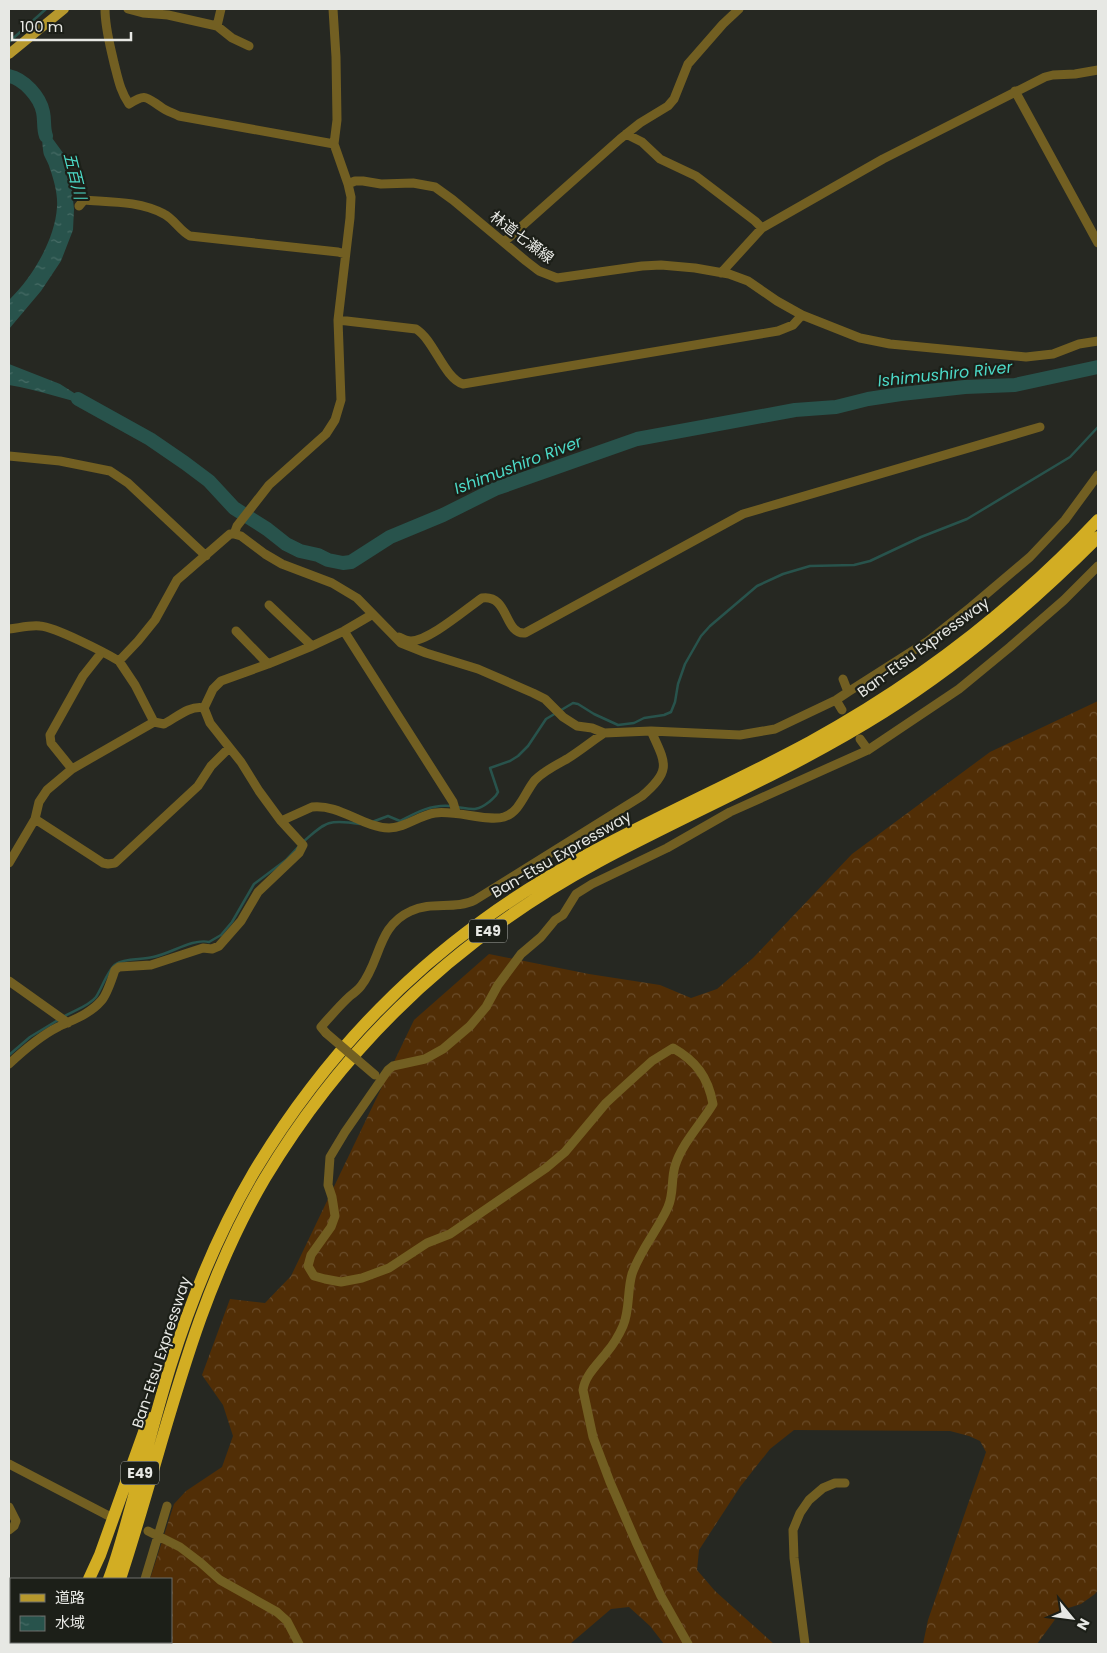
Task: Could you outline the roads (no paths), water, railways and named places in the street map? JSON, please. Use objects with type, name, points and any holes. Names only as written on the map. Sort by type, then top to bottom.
[{"type":"highway","name":"Ban-Etsu Expressway","points":[[109,1578],[170,1367],[186,1319],[204,1272],[231,1215],[253,1174],[277,1136],[324,1071],[380,1008],[478,923],[552,874],[811,741],[904,685],[956,647],[1029,588],[1098,520]]},
{"type":"highway","name":"Ban-Etsu Expressway","points":[[120,1578],[197,1323],[242,1220],[269,1172],[311,1108],[390,1016],[472,943],[535,899],[611,855],[820,750],[910,695],[1002,626],[1098,537]]},
{"type":"highway","points":[[89,1578],[100,1555],[144,1430],[170,1367]]},
{"type":"highway","points":[[124,1578],[130,1548]]},
{"type":"main road","points":[[9,54],[64,9]]},
{"type":"street","points":[[105,9],[109,46],[118,81],[128,104],[144,96],[179,116],[334,144]]},
{"type":"street","points":[[128,9],[143,13],[168,15],[217,26],[232,38],[249,46]]},
{"type":"street","points":[[217,26],[221,9]]},
{"type":"street","points":[[119,661],[138,642],[151,625],[177,580],[236,530],[279,475],[323,438],[335,420],[340,407],[342,394],[338,320],[351,207],[348,184],[334,144],[337,120],[333,9]]},
{"type":"street","points":[[504,242],[626,134],[670,104],[674,99],[688,64],[723,24],[740,9]]},
{"type":"street","points":[[721,273],[762,228],[883,159],[1053,75],[1098,70]]},
{"type":"street","points":[[1016,92],[1098,243]]},
{"type":"street","points":[[626,134],[642,142],[660,159],[696,176],[762,228]]},
{"type":"street","name":"林道七瀬線","points":[[348,184],[355,181],[363,181],[381,184],[403,182],[430,185],[453,200],[539,271],[557,278],[642,266],[661,265],[695,268],[748,281],[802,315],[875,342],[958,352],[1026,357],[1053,354],[1079,344],[1098,341]]},
{"type":"street","points":[[79,206],[84,200],[139,205],[159,211],[170,217],[190,236],[345,254]]},
{"type":"street","points":[[338,320],[416,329],[424,336],[452,376],[459,383],[463,384],[778,330],[792,325],[802,315]]},
{"type":"street","points":[[392,636],[395,635],[409,641],[423,638],[486,597],[496,600],[515,630],[524,633],[743,514],[1040,427]]},
{"type":"street","points":[[9,456],[60,461],[106,470],[115,474],[128,483],[206,556]]},
{"type":"street","points":[[236,530],[253,546],[282,564],[332,583],[357,598],[392,636],[401,643],[416,650],[478,669],[533,693],[545,699],[563,718],[577,726],[592,728],[604,733],[651,731],[740,735],[775,729],[836,700],[928,641],[1030,557],[1065,520],[1098,475]]},
{"type":"street","points":[[688,1644],[648,1569],[610,1482],[593,1437],[583,1385],[594,1367],[607,1353],[624,1324],[628,1290],[633,1272],[669,1206],[676,1165],[688,1140],[704,1120],[712,1104],[705,1079],[697,1067],[687,1056],[673,1048],[652,1060],[619,1091],[565,1152],[546,1168],[450,1234],[427,1244],[389,1268],[362,1278],[341,1282],[325,1280],[314,1276],[308,1266],[311,1256],[331,1227],[335,1216],[328,1185],[330,1156],[378,1077],[393,1066],[425,1059],[443,1049],[470,1026],[486,1007],[498,985],[521,954],[541,937],[555,920],[563,915],[576,894],[592,884],[667,848],[730,812],[868,750],[959,689],[1023,636],[1098,566]]},
{"type":"street","points":[[269,605],[312,646]]},
{"type":"street","points":[[9,1064],[40,1039],[100,1003],[104,998],[115,970],[119,967],[151,965],[203,948],[220,946],[241,921],[258,892],[299,853],[303,845],[282,821],[210,723],[204,708],[218,683],[312,646],[344,631],[373,614]]},
{"type":"street","points":[[9,629],[24,626],[47,627],[119,661],[136,684],[154,722]]},
{"type":"street","points":[[236,631],[268,664]]},
{"type":"street","points":[[344,631],[453,802],[456,812]]},
{"type":"street","points":[[72,769],[50,743],[50,735],[83,676],[102,652]]},
{"type":"street","points":[[843,679],[848,692]]},
{"type":"street","points":[[836,700],[842,710]]},
{"type":"street","points":[[9,863],[35,819],[39,802],[43,795],[72,769],[154,722],[164,724],[191,709],[204,708]]},
{"type":"street","points":[[378,1077],[320,1027],[360,988],[387,931],[398,919],[412,910],[442,905],[464,904],[475,900],[650,790],[659,779],[664,766],[664,759],[651,731]]},
{"type":"street","points":[[282,821],[318,806],[328,807],[372,824],[390,828],[400,827],[428,814],[443,812],[456,812],[492,818],[506,816],[524,799],[538,778],[604,733]]},
{"type":"street","points":[[860,739],[868,750]]},
{"type":"street","points":[[35,819],[104,863],[115,863],[198,786],[211,766],[229,748]]},
{"type":"street","points":[[9,981],[68,1023]]},
{"type":"street","points":[[9,1464],[107,1515]]},
{"type":"street","points":[[805,1644],[794,1558],[793,1530],[800,1513],[809,1500],[823,1488],[834,1483],[845,1483]]},
{"type":"street","points":[[145,1578],[167,1506]]},
{"type":"street","points":[[9,1507],[16,1521],[9,1530]]},
{"type":"street","points":[[148,1531],[180,1547],[220,1580],[277,1612],[287,1621],[298,1644]]},
{"type":"water","points":[[43,117],[47,131],[66,157],[70,172],[74,209],[73,230],[61,261],[41,291],[9,329],[9,300],[26,281],[41,258],[55,220],[57,198],[53,178],[43,151]]},
{"type":"water","points":[[9,364],[60,384],[96,407],[9,385]]},
{"type":"waterway","points":[[9,42],[46,9]]},
{"type":"waterway","name":"五百川","points":[[9,76],[26,85],[39,100],[43,112],[46,136]]},
{"type":"waterway","name":"Ishimushiro River","points":[[78,399],[150,439],[185,463],[209,481],[234,508],[267,529],[286,544],[300,551],[343,563],[351,562],[390,537],[443,515],[495,489],[637,439],[795,410],[836,407],[868,399],[901,394],[965,387],[1015,385],[1098,367]]},
{"type":"waterway","points":[[457,807],[477,809],[494,797],[498,792],[490,768],[518,756],[528,746],[546,719],[573,703],[618,725],[634,723],[644,718],[671,712],[685,664],[701,636],[757,586],[783,574],[810,566],[854,565],[870,561],[921,537],[967,519],[1070,457],[1098,427]]},
{"type":"waterway","points":[[372,822],[388,816],[400,821],[431,807],[451,806]]},
{"type":"waterway","points":[[303,842],[329,823],[360,824]]},
{"type":"waterway","points":[[63,1017],[93,1000],[110,970],[119,962],[149,958],[196,942],[209,942],[221,935],[232,922],[254,884],[286,860],[299,846]]},
{"type":"waterway","points":[[9,1055],[30,1037],[58,1020]]}]
